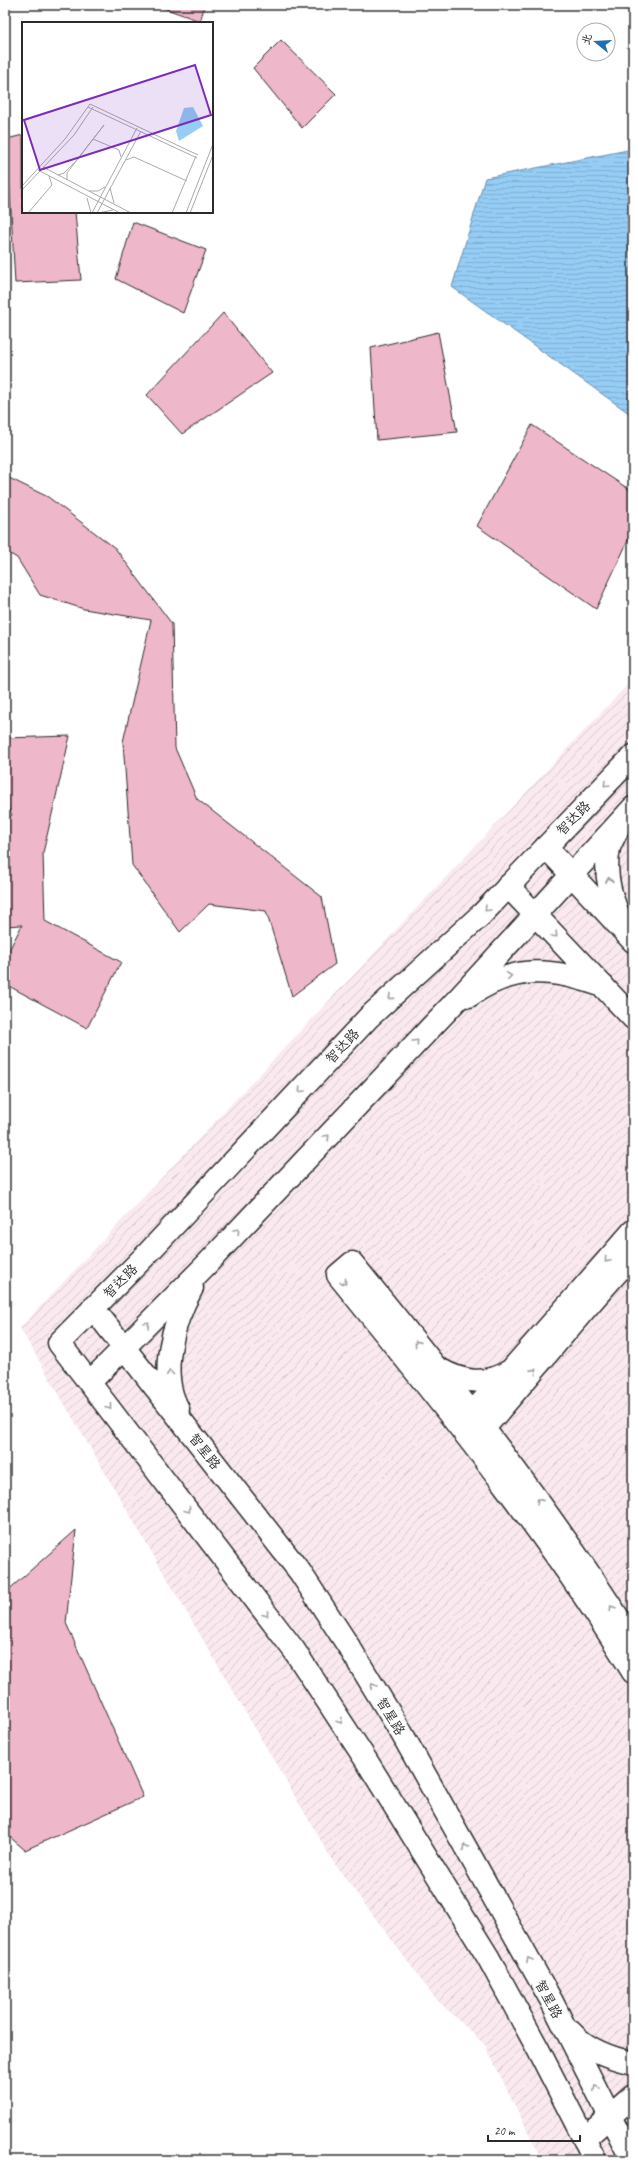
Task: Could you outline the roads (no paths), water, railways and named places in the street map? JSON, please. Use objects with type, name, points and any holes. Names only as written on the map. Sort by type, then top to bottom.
[{"type":"main road","name":"智达路","points":[[90,1382],[59,1343],[152,1248],[369,1017],[482,914],[633,756]]},
{"type":"main road","points":[[595,2160],[538,2048],[488,1957],[366,1760],[294,1650],[90,1382],[205,1266],[440,1017],[628,813]]},
{"type":"main road","points":[[628,813],[609,848],[608,878],[615,910],[633,941]]},
{"type":"main road","points":[[546,847],[633,941]]},
{"type":"main road","points":[[508,886],[633,1018]]},
{"type":"main road","points":[[440,1017],[472,994],[502,977],[554,972],[578,977],[603,986]]},
{"type":"main road","points":[[472,1427],[512,1369],[633,1231]]},
{"type":"main road","points":[[472,1427],[514,1395],[601,1289],[633,1255]]},
{"type":"main road","points":[[633,1641],[600,1588],[508,1458],[472,1427],[338,1275],[352,1263],[438,1369],[472,1427],[633,1672]]},
{"type":"main road","points":[[193,1435],[174,1401],[169,1371],[171,1342],[180,1312],[205,1266]]},
{"type":"main road","name":"智星路","points":[[93,1308],[300,1572],[351,1650],[401,1732],[560,2019],[632,2160]]},
{"type":"main road","points":[[438,1369],[454,1377],[483,1381],[498,1378],[512,1369]]},
{"type":"main road","points":[[508,1458],[505,1447],[506,1413],[514,1395]]},
{"type":"main road","points":[[560,2019],[577,2038],[594,2051],[633,2063]]},
{"type":"main road","points":[[584,2139],[633,2096]]},
{"type":"water","points":[[633,149],[633,416],[452,287],[485,178]]}]
